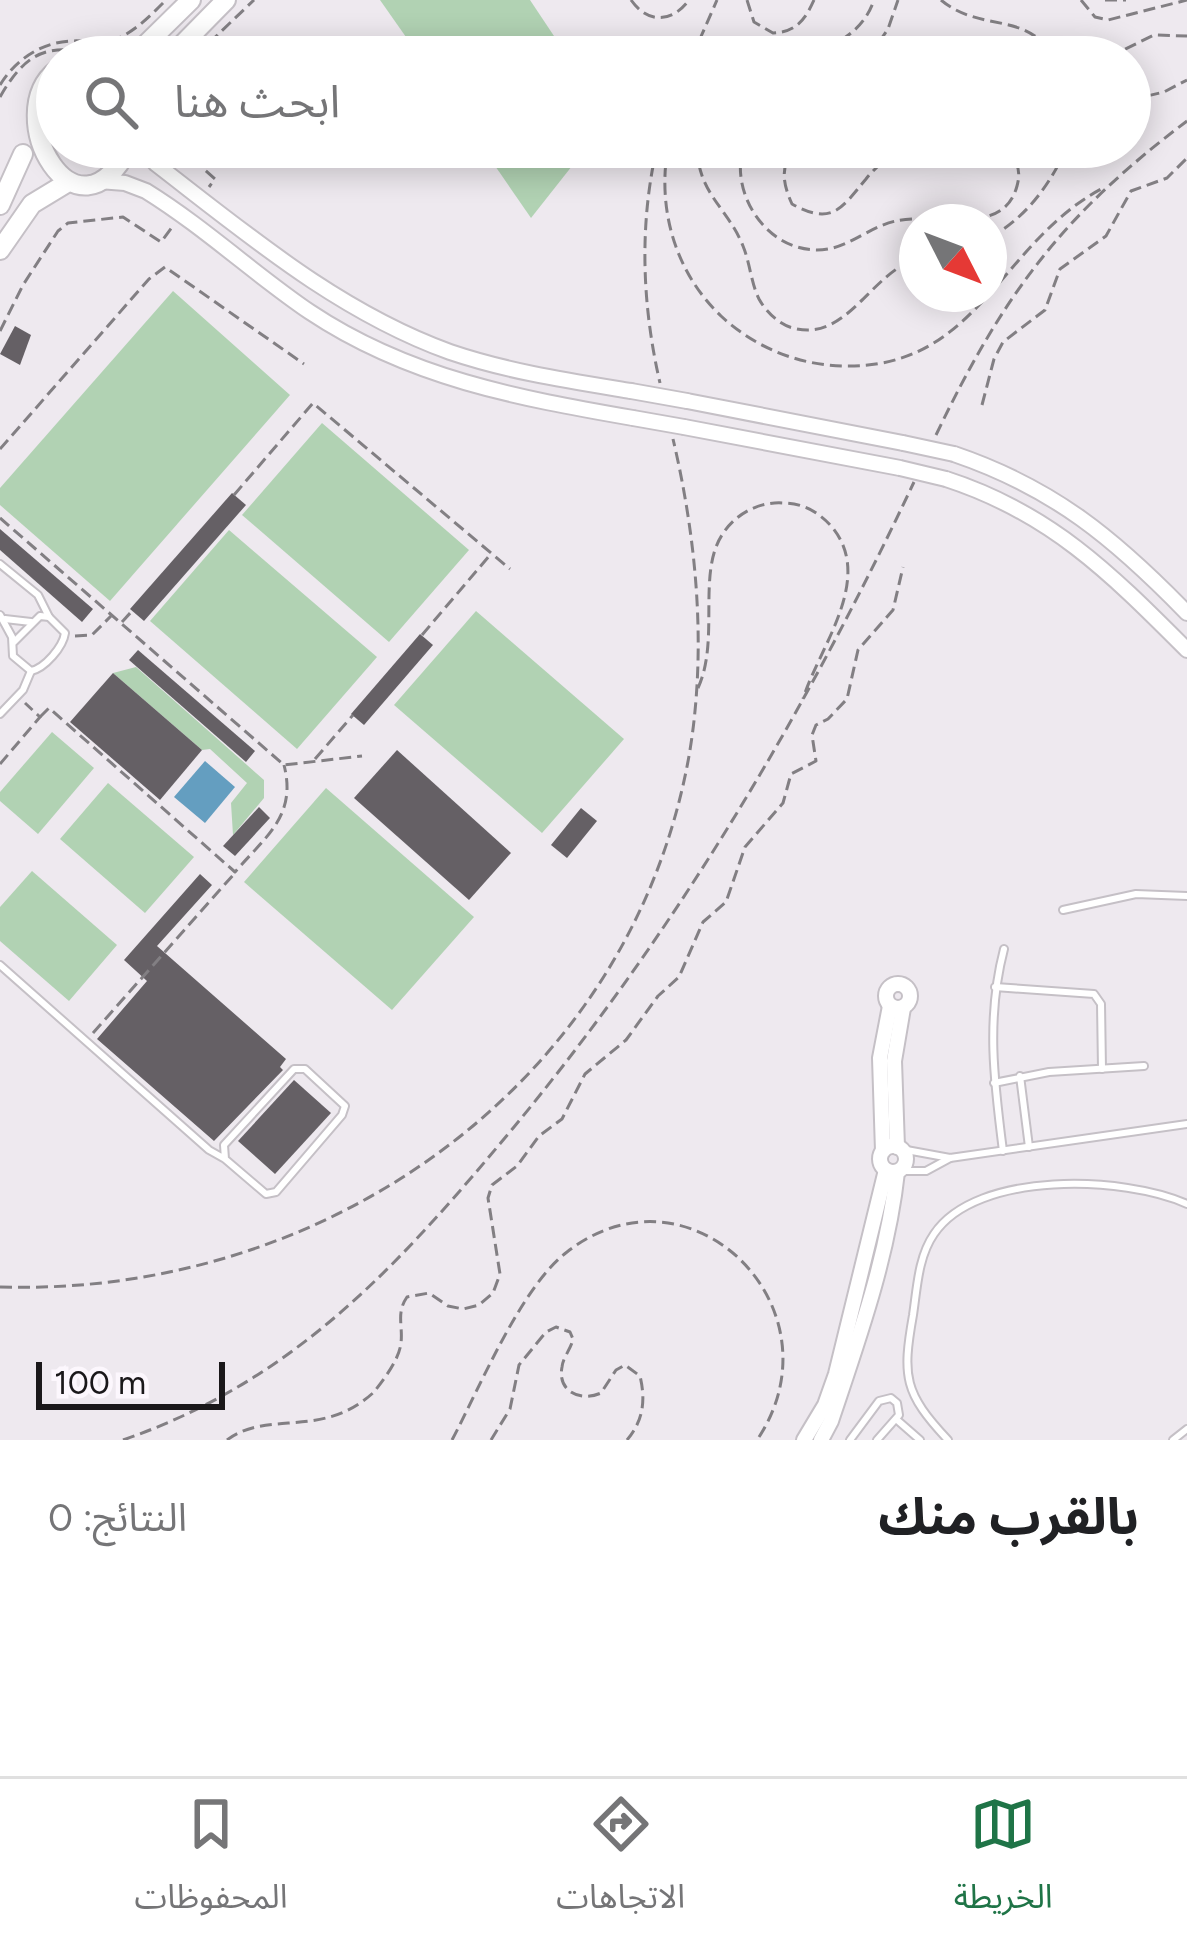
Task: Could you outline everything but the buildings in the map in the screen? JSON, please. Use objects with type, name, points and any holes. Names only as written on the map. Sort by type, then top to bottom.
[{"type":"main road","points":[[154,36],[191,0]]},
{"type":"main road","points":[[191,36],[226,0]]},
{"type":"main road","points":[[17,113],[36,83]]},
{"type":"main road","points":[[16,134],[23,154],[40,174],[65,184]]},
{"type":"main road","points":[[0,205],[23,154]]},
{"type":"main road","points":[[0,250],[32,204],[65,184],[94,181],[113,168]]},
{"type":"street","points":[[161,168],[322,288],[397,330],[505,368],[954,454],[1023,481],[1075,510],[1120,546],[1187,613]]},
{"type":"street","points":[[94,181],[136,187],[311,312],[388,355],[499,394],[900,468],[946,479],[1014,506],[1071,541],[1187,650]]},
{"type":"street","points":[[804,1440],[825,1405],[836,1374],[894,1171],[906,1161],[894,1149],[880,1058],[897,1007]]},
{"type":"street","points":[[894,1149],[880,1163],[894,1171]]},
{"type":"street","points":[[820,1440],[872,1292],[887,1232],[894,1171]]},
{"type":"lane","points":[[0,564],[38,596],[65,636],[0,713]]},
{"type":"lane","points":[[2,617],[31,622]]},
{"type":"lane","points":[[2,617],[13,656],[31,671]]},
{"type":"lane","points":[[13,643],[31,622],[50,617]]},
{"type":"lane","points":[[0,689],[12,699]]},
{"type":"lane","points":[[1063,910],[1116,896],[1187,896]]},
{"type":"lane","points":[[1004,949],[991,1025],[1004,1151]]},
{"type":"lane","points":[[0,965],[264,1193],[272,1195],[345,1106],[305,1069],[297,1068],[226,1144],[225,1159]]},
{"type":"lane","points":[[995,987],[1094,994],[1101,1004],[1102,1069]]},
{"type":"lane","points":[[994,1082],[1144,1066]]},
{"type":"lane","points":[[1020,1076],[1029,1147]]},
{"type":"lane","points":[[894,1149],[950,1158],[1187,1124]]},
{"type":"lane","points":[[202,1141],[226,1144]]},
{"type":"lane","points":[[894,1171],[926,1171],[950,1158]]},
{"type":"lane","points":[[947,1440],[912,1396],[905,1358],[922,1261],[929,1241],[950,1217],[987,1197],[1048,1184],[1095,1186],[1187,1204]]},
{"type":"lane","points":[[898,1403],[912,1396]]},
{"type":"lane","points":[[850,1440],[879,1401],[890,1398],[898,1403]]},
{"type":"lane","points":[[877,1440],[896,1419],[898,1403]]},
{"type":"lane","points":[[896,1419],[920,1440]]},
{"type":"lane","points":[[1174,1440],[1187,1430]]},
{"type":"path","points":[[120,36],[166,0]]},
{"type":"path","points":[[133,36],[173,0]]},
{"type":"path","points":[[219,36],[254,0]]},
{"type":"path","points":[[631,0],[656,19],[671,16],[689,0]]},
{"type":"path","points":[[701,36],[717,0]]},
{"type":"path","points":[[747,0],[754,22],[773,33],[793,29],[803,21],[814,0]]},
{"type":"path","points":[[848,36],[866,20],[874,0]]},
{"type":"path","points":[[883,36],[898,0]]},
{"type":"path","points":[[941,0],[967,18],[1026,28],[1034,36]]},
{"type":"path","points":[[1081,0],[1095,17],[1108,20],[1187,0]]},
{"type":"path","points":[[1105,0],[1126,0]]},
{"type":"path","points":[[1151,36],[1187,36]]},
{"type":"path","points":[[0,85],[15,64],[36,51]]},
{"type":"path","points":[[0,97],[17,71],[36,57]]},
{"type":"path","points":[[1151,95],[1187,80]]},
{"type":"path","points":[[1151,150],[1187,121]]},
{"type":"path","points":[[982,405],[1003,342],[1045,310],[1060,269],[1106,236],[1131,190],[1167,178],[1187,158]]},
{"type":"path","points":[[201,198],[215,179],[203,168]]},
{"type":"path","points":[[653,168],[644,248],[647,308],[661,384]]},
{"type":"path","points":[[666,168],[669,224],[680,259],[698,290],[722,317],[766,347],[799,360],[834,365],[887,361],[921,350],[952,332],[985,303],[1059,218],[1129,168]]},
{"type":"path","points":[[699,168],[706,188],[740,238],[759,300],[789,328],[812,331],[844,317],[899,266]]},
{"type":"path","points":[[740,168],[744,193],[757,219],[773,236],[820,250],[833,249],[895,221],[986,217],[1006,208],[1019,168]]},
{"type":"path","points":[[784,168],[792,204],[809,214],[829,214],[845,207],[877,168]]},
{"type":"path","points":[[1007,228],[1035,202],[1055,168]]},
{"type":"path","points":[[937,434],[1009,298],[1039,257],[1109,184]]},
{"type":"path","points":[[0,331],[47,244],[68,223],[123,217],[161,242],[181,216]]},
{"type":"path","points":[[0,449],[149,279],[165,267],[304,364]]},
{"type":"path","points":[[234,495],[313,403],[509,569]]},
{"type":"path","points":[[0,1287],[127,1282],[233,1258],[301,1233],[366,1201],[456,1140],[554,1042],[595,986],[629,927],[674,817],[688,756],[695,693],[695,577],[678,428]]},
{"type":"path","points":[[123,1440],[182,1418],[273,1368],[355,1304],[528,1111],[631,977],[731,828],[849,619],[918,475]]},
{"type":"path","points":[[695,693],[706,666],[711,568],[720,538],[749,510],[789,503],[810,509],[828,523],[848,562],[845,597],[800,706]]},
{"type":"path","points":[[0,518],[284,765],[289,785],[286,807],[235,872],[87,1040]]},
{"type":"path","points":[[422,635],[491,554]]},
{"type":"path","points":[[326,1426],[358,1410],[389,1370],[401,1343],[400,1308],[407,1298],[429,1294],[463,1309],[479,1305],[493,1293],[500,1263],[488,1198],[492,1185],[517,1166],[539,1136],[562,1120],[585,1074],[626,1040],[658,996],[679,977],[704,922],[726,902],[746,848],[783,803],[791,774],[816,761],[812,735],[816,725],[848,699],[858,650],[893,610],[903,567]]},
{"type":"path","points":[[121,623],[132,611]]},
{"type":"path","points":[[65,636],[92,635],[112,615]]},
{"type":"path","points":[[23,690],[30,696],[24,703],[40,717]]},
{"type":"path","points":[[0,764],[49,708],[235,872]]},
{"type":"path","points":[[314,761],[352,715]]},
{"type":"path","points":[[284,765],[362,756]]},
{"type":"path","points":[[452,1440],[533,1290],[553,1264],[592,1236],[623,1226],[656,1223],[718,1241],[744,1261],[772,1300],[782,1332],[784,1364],[773,1412],[757,1440]]},
{"type":"path","points":[[491,1440],[510,1409],[519,1365],[546,1332],[556,1328],[564,1328],[573,1339],[561,1374],[571,1393],[581,1398],[601,1393],[625,1365],[640,1376],[641,1418],[627,1440]]},
{"type":"path","points":[[227,1440],[242,1430],[288,1431]]},
{"type":"green space","points":[[380,0],[530,0],[554,36],[405,36]]},
{"type":"green space","points":[[496,168],[570,168],[531,218]]},
{"type":"green space","points":[[173,291],[290,395],[110,601],[0,505],[0,488]]},
{"type":"green space","points":[[322,423],[469,550],[389,642],[242,515]]},
{"type":"green space","points":[[229,530],[377,657],[297,749],[150,621]]},
{"type":"green space","points":[[476,611],[624,739],[542,833],[394,705]]},
{"type":"green space","points":[[136,667],[264,780],[264,798],[233,835],[231,803],[247,783],[113,673]]},
{"type":"green space","points":[[52,732],[94,768],[38,834],[0,801],[0,792]]},
{"type":"green space","points":[[108,783],[194,857],[145,913],[60,839]]},
{"type":"green space","points":[[326,788],[474,917],[392,1010],[244,882]]},
{"type":"green space","points":[[32,871],[117,945],[69,1001],[0,941],[0,907]]},
{"type":"water","points":[[205,761],[235,787],[205,823],[174,797]]}]
